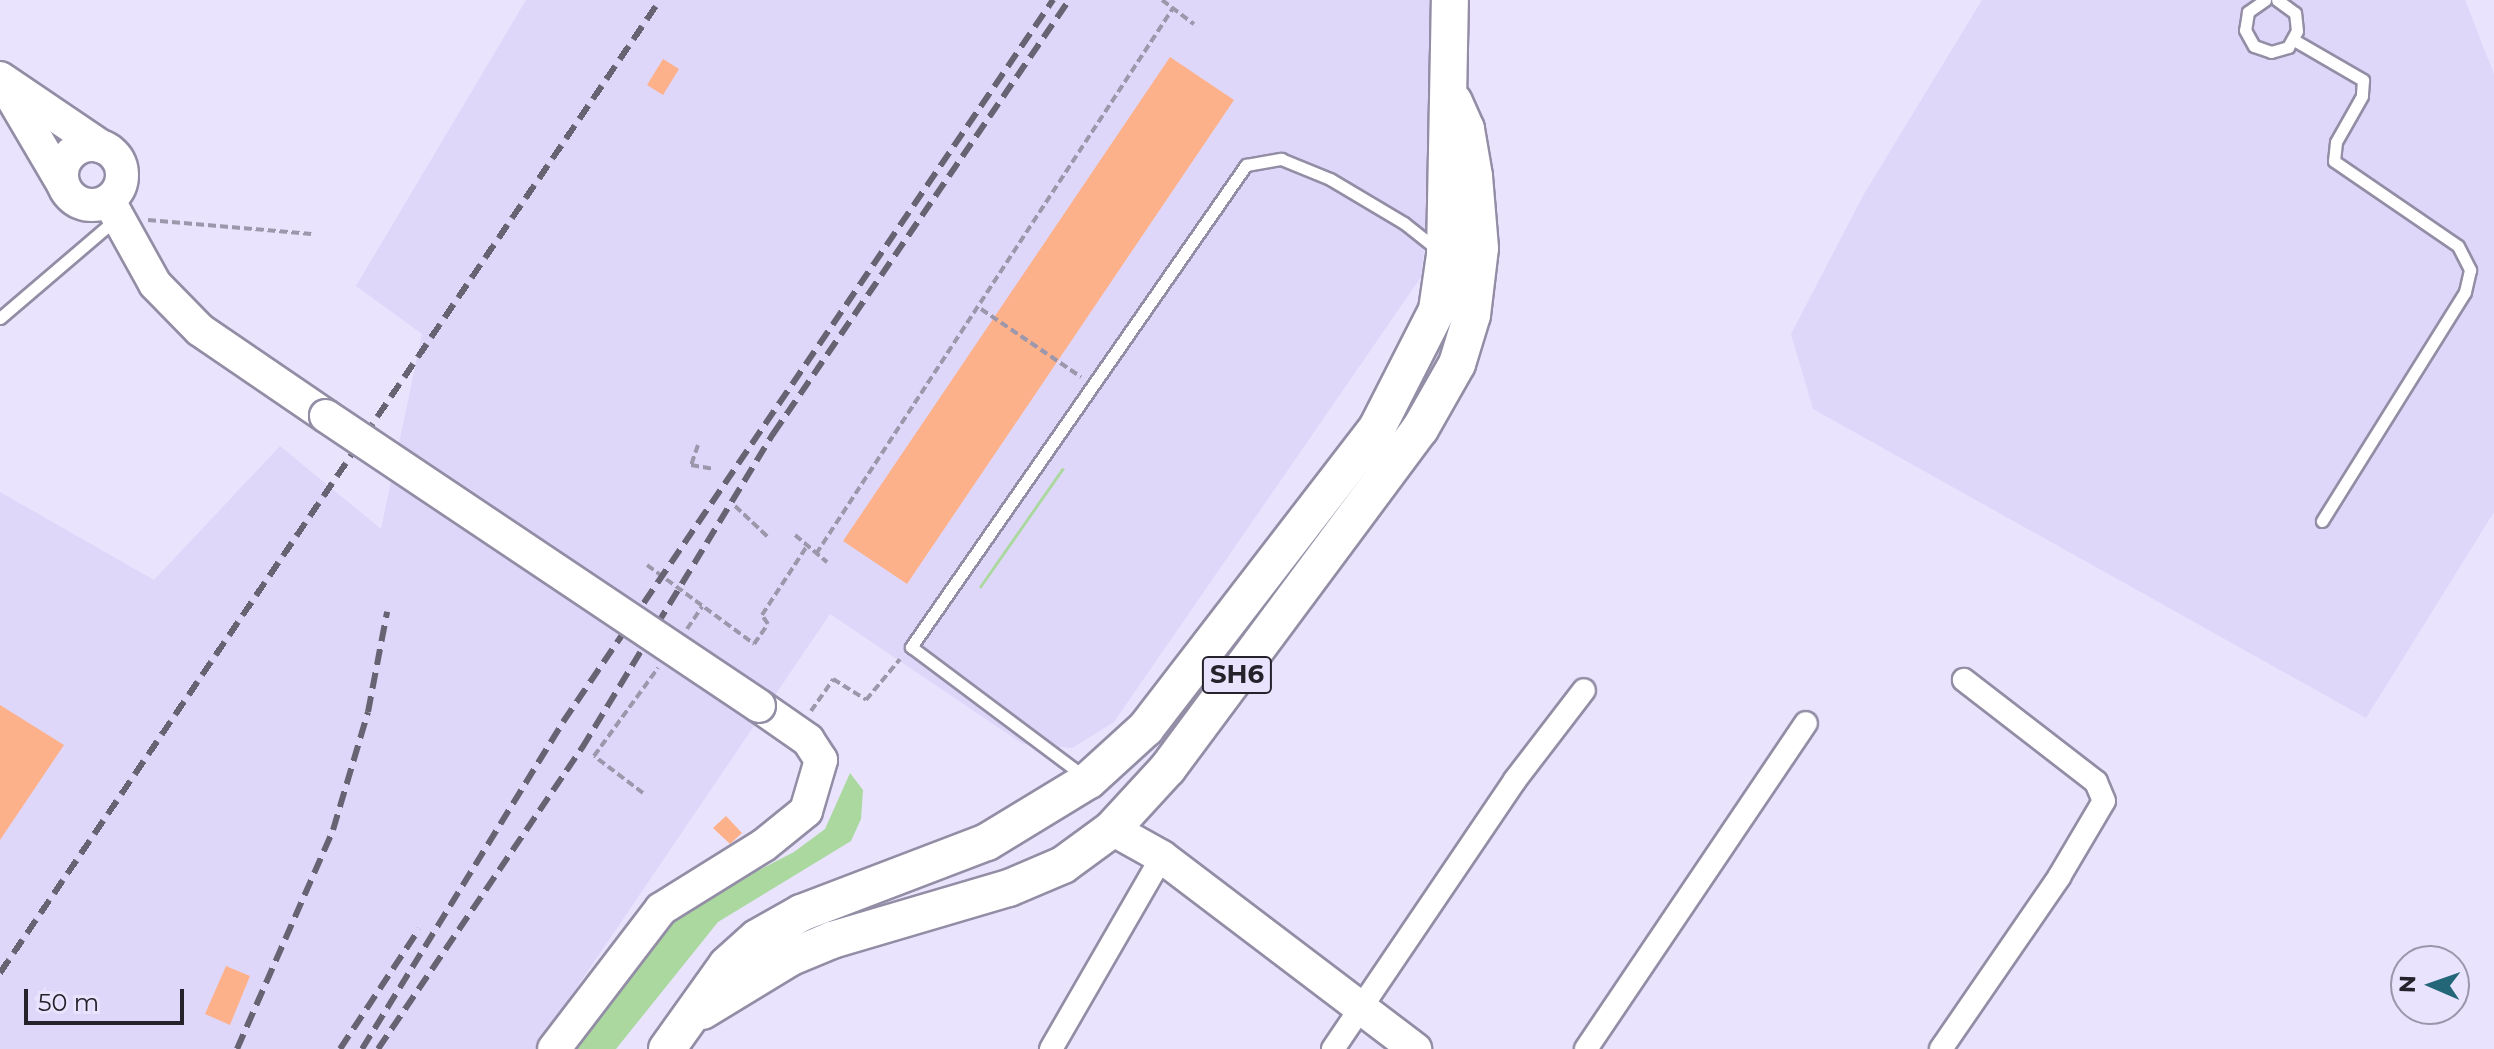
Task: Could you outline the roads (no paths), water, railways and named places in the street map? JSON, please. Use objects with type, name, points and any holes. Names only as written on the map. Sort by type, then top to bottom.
[{"type":"main road","name":"SH6","points":[[667,1049],[695,1015],[727,965],[757,938],[801,913],[987,842],[1089,780],[1146,728],[1377,428],[1437,310],[1445,255],[1443,139],[1450,93],[1450,0]]},
{"type":"main road","points":[[0,79],[102,147],[121,167],[120,186],[113,209],[155,284],[200,330],[759,706],[796,732],[821,760],[806,811],[764,845],[723,865],[661,909],[554,1049]]},
{"type":"main road","points":[[0,79],[36,130],[63,184],[81,204],[113,209]]},
{"type":"main road","name":"SH6","points":[[695,1015],[789,958],[1009,888],[1063,865],[1112,829],[1177,755],[1420,429],[1457,364],[1472,315],[1480,248],[1466,129],[1450,93]]},
{"type":"main road","points":[[63,184],[63,165],[74,150],[102,147]]},
{"type":"main road","points":[[1112,829],[1162,857],[1415,1049]]},
{"type":"street","points":[[1941,1049],[2059,877],[2104,801],[2096,782],[1964,680]]},
{"type":"street","points":[[1333,1049],[1515,780],[1584,690]]},
{"type":"street","points":[[1586,1049],[1806,723]]},
{"type":"street","points":[[1051,1049],[1162,857]]},
{"type":"lane","points":[[2265,0],[2248,12],[2248,39],[2271,52],[2294,40],[2298,22],[2285,2]]},
{"type":"lane","points":[[2294,40],[2363,80],[2362,96],[2336,142],[2334,161],[2458,246],[2470,270],[2465,292],[2322,521]]},
{"type":"lane","points":[[1089,780],[911,647],[1246,165],[1281,159],[1330,179],[1404,223],[1445,255]]},
{"type":"lane","points":[[0,318],[113,209]]},
{"type":"railway","points":[[0,973],[660,0]]},
{"type":"railway","points":[[362,1049],[563,722],[1053,0]]},
{"type":"railway","points":[[378,1049],[582,748],[773,434],[1069,0]]},
{"type":"railway","points":[[237,1049],[333,830],[368,712],[387,612]]},
{"type":"railway","points":[[340,1049],[419,929]]}]
